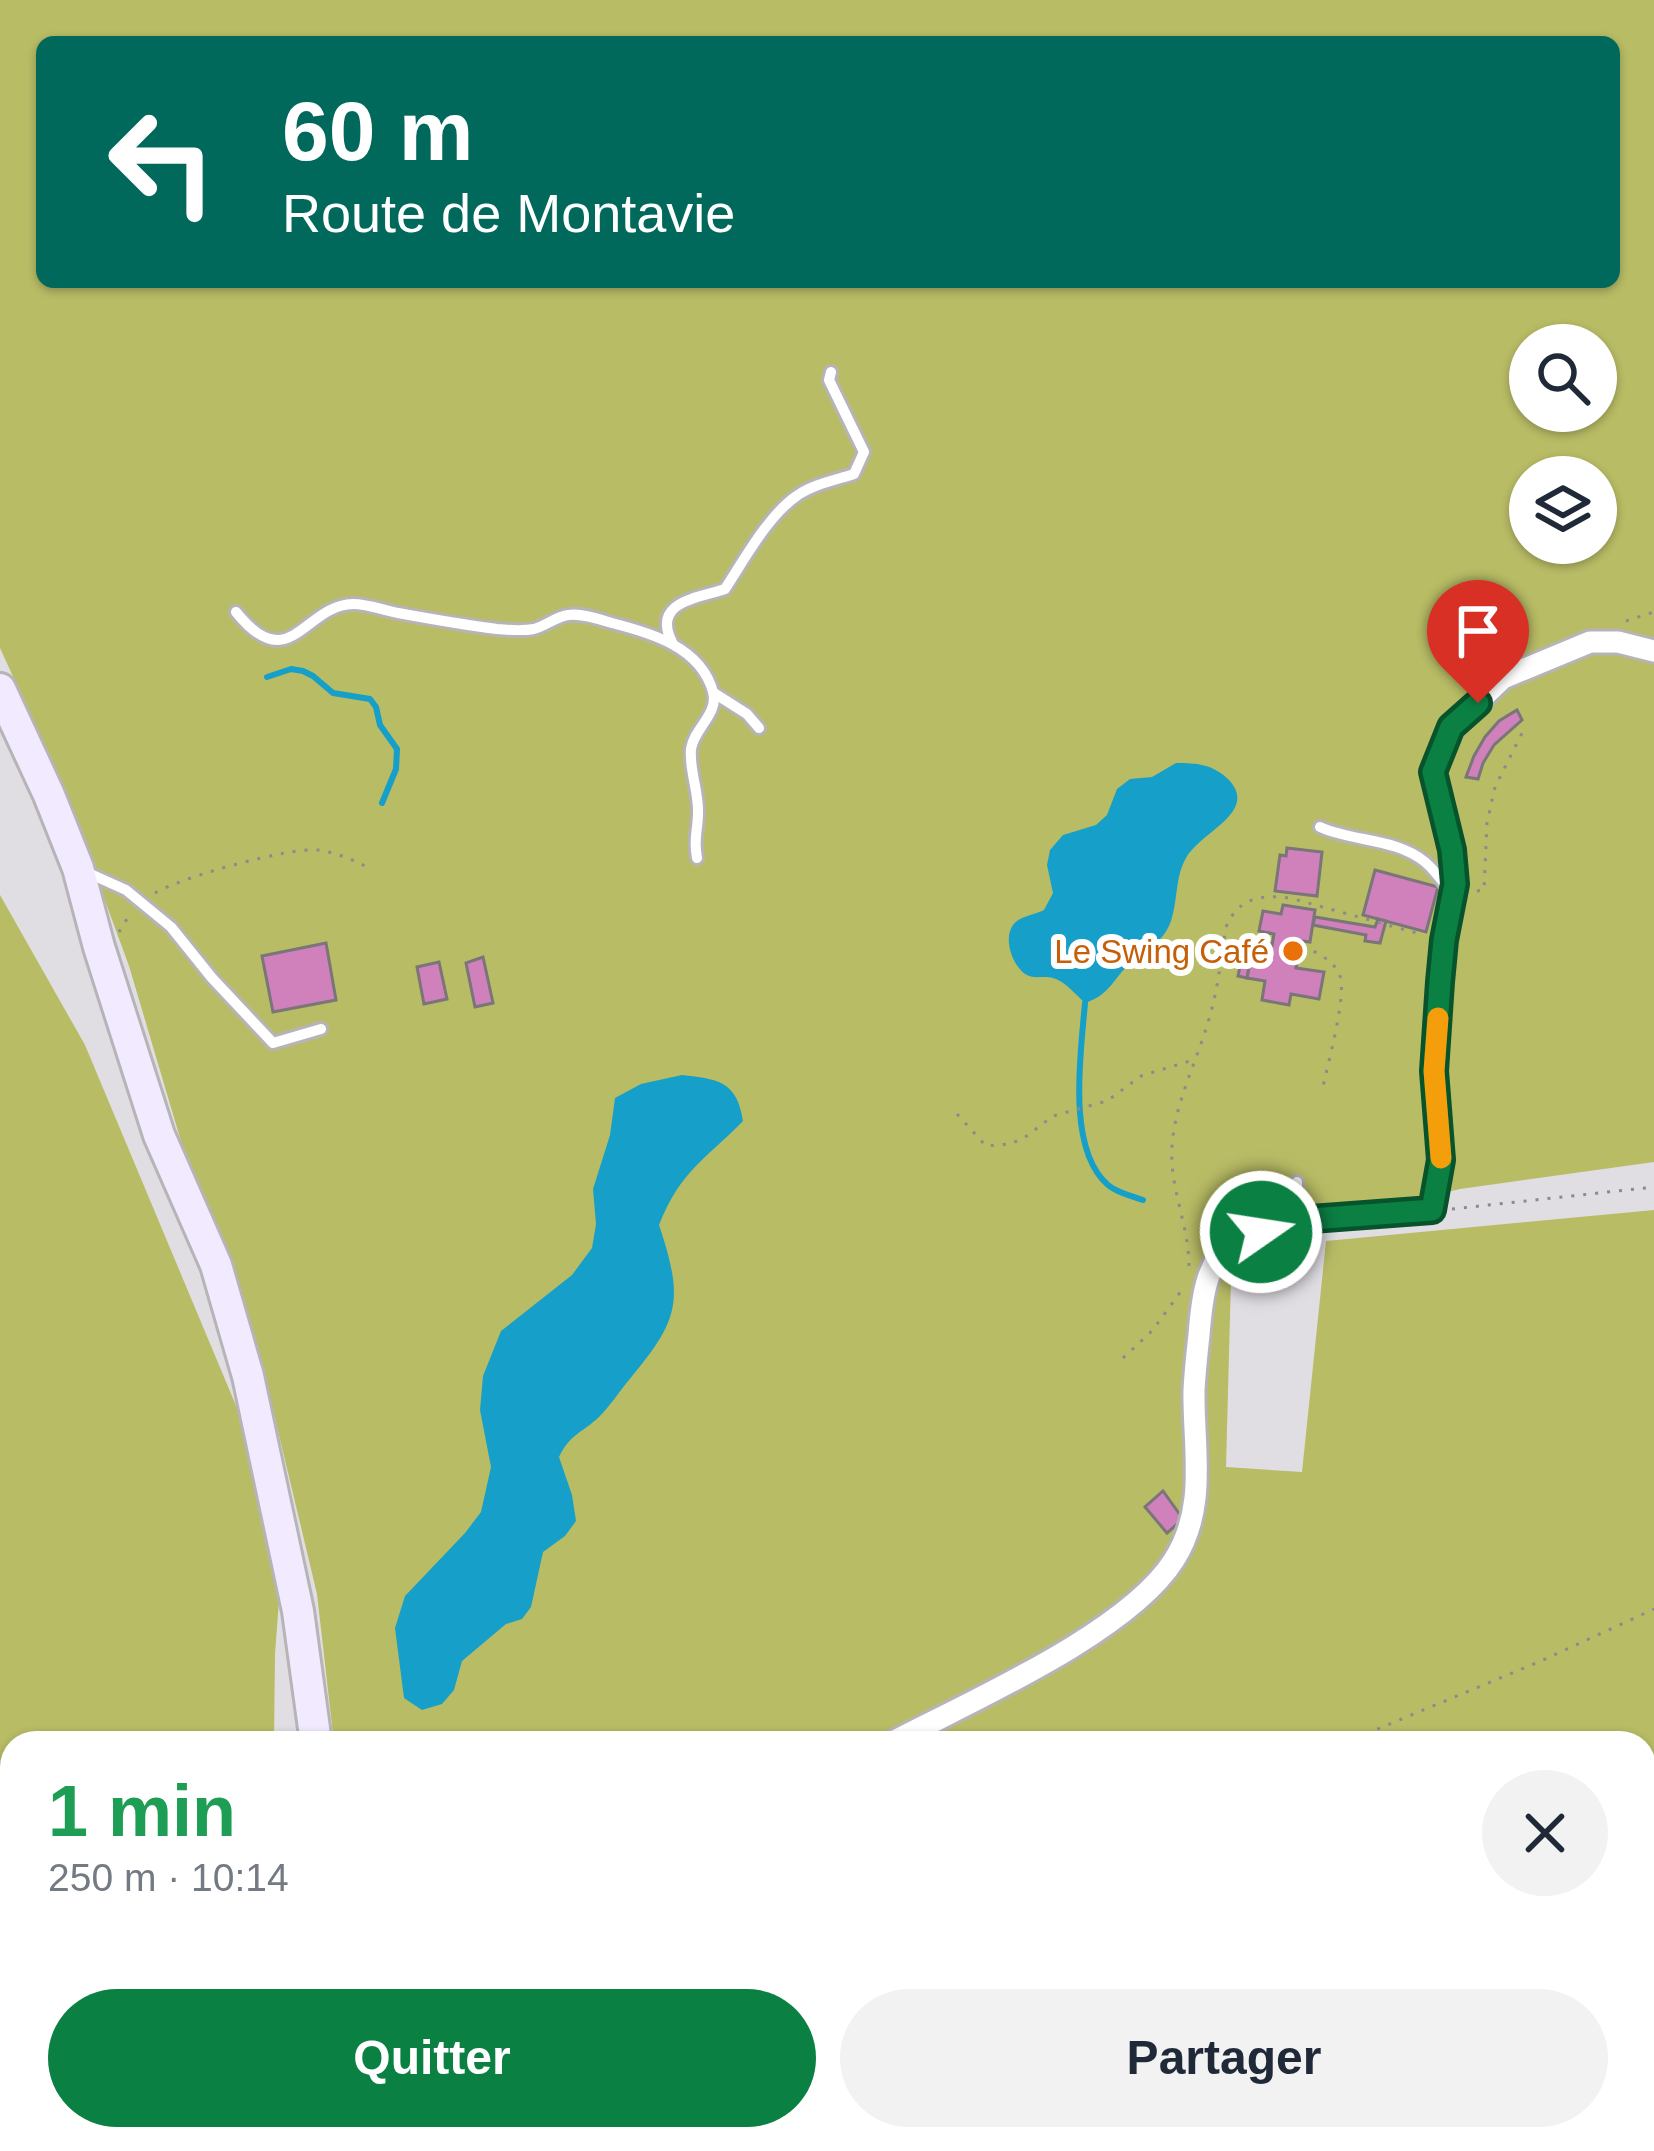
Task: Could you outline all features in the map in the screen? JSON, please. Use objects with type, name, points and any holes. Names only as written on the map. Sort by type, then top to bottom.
[{"type":"street","points":[[914,1731],[1093,1633],[1135,1603],[1174,1561],[1194,1510],[1198,1468],[1194,1390],[1202,1296],[1225,1245],[1236,1234],[1298,1220],[1432,1210],[1441,1160],[1434,1071],[1444,940],[1453,896],[1452,850],[1433,772],[1451,727],[1503,679],[1589,642],[1618,642],[1654,651]]},
{"type":"street","points":[[0,689],[78,868],[159,1135],[216,1265],[248,1376],[298,1611],[314,1731]]},
{"type":"lane","points":[[674,645],[666,630],[676,605],[725,589],[768,526],[796,496],[854,475],[864,452],[829,380],[831,372]]},
{"type":"lane","points":[[236,612],[250,629],[268,639],[298,634],[343,605],[357,603],[498,629],[536,628],[572,614],[640,630],[674,645],[704,674],[714,693],[759,728]]},
{"type":"lane","points":[[697,858],[698,814],[690,754],[713,709],[714,693]]},
{"type":"lane","points":[[1320,827],[1406,850],[1425,862],[1453,896]]},
{"type":"lane","points":[[78,868],[126,890],[171,927],[274,1043],[321,1029]]},
{"type":"lane","points":[[1296,1254],[1298,1182]]},
{"type":"path","points":[[102,957],[140,902],[172,883],[312,849],[342,855],[371,869]]},
{"type":"path","points":[[1123,1358],[1160,1322],[1190,1273],[1171,1160],[1176,1118],[1210,1016],[1226,927],[1232,914],[1255,897],[1290,898]]},
{"type":"path","points":[[1303,946],[1332,964],[1341,978],[1322,1090]]},
{"type":"path","points":[[957,1114],[978,1140],[994,1147],[1024,1138],[1053,1116],[1107,1101],[1141,1076],[1196,1059]]},
{"type":"path","points":[[1432,1210],[1654,1187]]},
{"type":"path","points":[[1373,1731],[1654,1609]]},
{"type":"green space","points":[[0,0],[1654,0],[1654,1162],[1460,1189],[1232,1242],[1226,1467],[1302,1472],[1326,1241],[1654,1210],[1654,1731],[333,1731],[317,1594],[268,1389],[202,1212],[129,966],[63,786],[0,648]]},
{"type":"green space","points":[[0,895],[85,1045],[255,1451],[281,1573],[274,1731],[0,1731]]},
{"type":"water","points":[[1176,763],[1216,770],[1228,779],[1237,801],[1225,821],[1186,858],[1164,934],[1107,990],[1085,1003],[1058,980],[1025,974],[1012,956],[1010,933],[1020,919],[1044,910],[1053,893],[1047,865],[1050,850],[1063,835],[1096,825],[1107,815],[1117,789],[1130,779],[1152,777]]},
{"type":"water","points":[[682,1075],[724,1084],[736,1098],[743,1121],[685,1178],[659,1225],[674,1291],[667,1324],[607,1408],[572,1438],[559,1457],[576,1521],[543,1552],[531,1607],[522,1619],[506,1624],[462,1661],[454,1690],[442,1704],[422,1710],[404,1698],[395,1628],[405,1596],[481,1512],[491,1467],[480,1410],[483,1376],[501,1331],[572,1275],[592,1248],[593,1189],[610,1135],[615,1098],[641,1084]]},
{"type":"building","points":[[1517,710],[1522,720],[1494,745],[1478,779],[1466,777],[1485,737]]},
{"type":"building","points":[[1287,848],[1322,852],[1317,896],[1275,891],[1280,855],[1286,856]]},
{"type":"building","points":[[1375,870],[1438,887],[1426,932],[1363,915]]},
{"type":"building","points":[[1283,905],[1315,910],[1310,942],[1302,941],[1296,968],[1324,972],[1319,999],[1291,994],[1289,1005],[1262,1000],[1265,981],[1247,978],[1252,949],[1271,951],[1274,934],[1259,931],[1263,911],[1281,914]]},
{"type":"building","points":[[1315,917],[1375,927],[1378,919],[1386,921],[1380,943],[1365,941],[1366,935],[1313,925]]},
{"type":"building","points":[[326,943],[336,1000],[273,1012],[262,956]]},
{"type":"building","points":[[1244,947],[1252,949],[1247,978],[1238,976]]},
{"type":"building","points":[[483,957],[493,1003],[475,1007],[466,963]]},
{"type":"building","points":[[439,962],[447,999],[424,1004],[417,967]]},
{"type":"building","points":[[1163,1491],[1183,1519],[1167,1533],[1145,1507]]},
{"type":"waterway","points":[[267,677],[291,669],[303,671],[333,693],[370,699],[397,749],[396,769],[382,803]]},
{"type":"waterway","points":[[1085,1003],[1079,1099],[1086,1148],[1108,1185],[1143,1200]]},
{"type":"slow traffic","points":[[1438,1018],[1434,1071],[1441,1158]]},
{"type":"place","name":"Le Swing Café","points":[[1293,951]]},
{"type":"route","points":[[1261,1232],[1298,1220],[1432,1210],[1441,1160],[1434,1071],[1440,982],[1455,884],[1452,850],[1433,772],[1451,727],[1478,703]]}]
